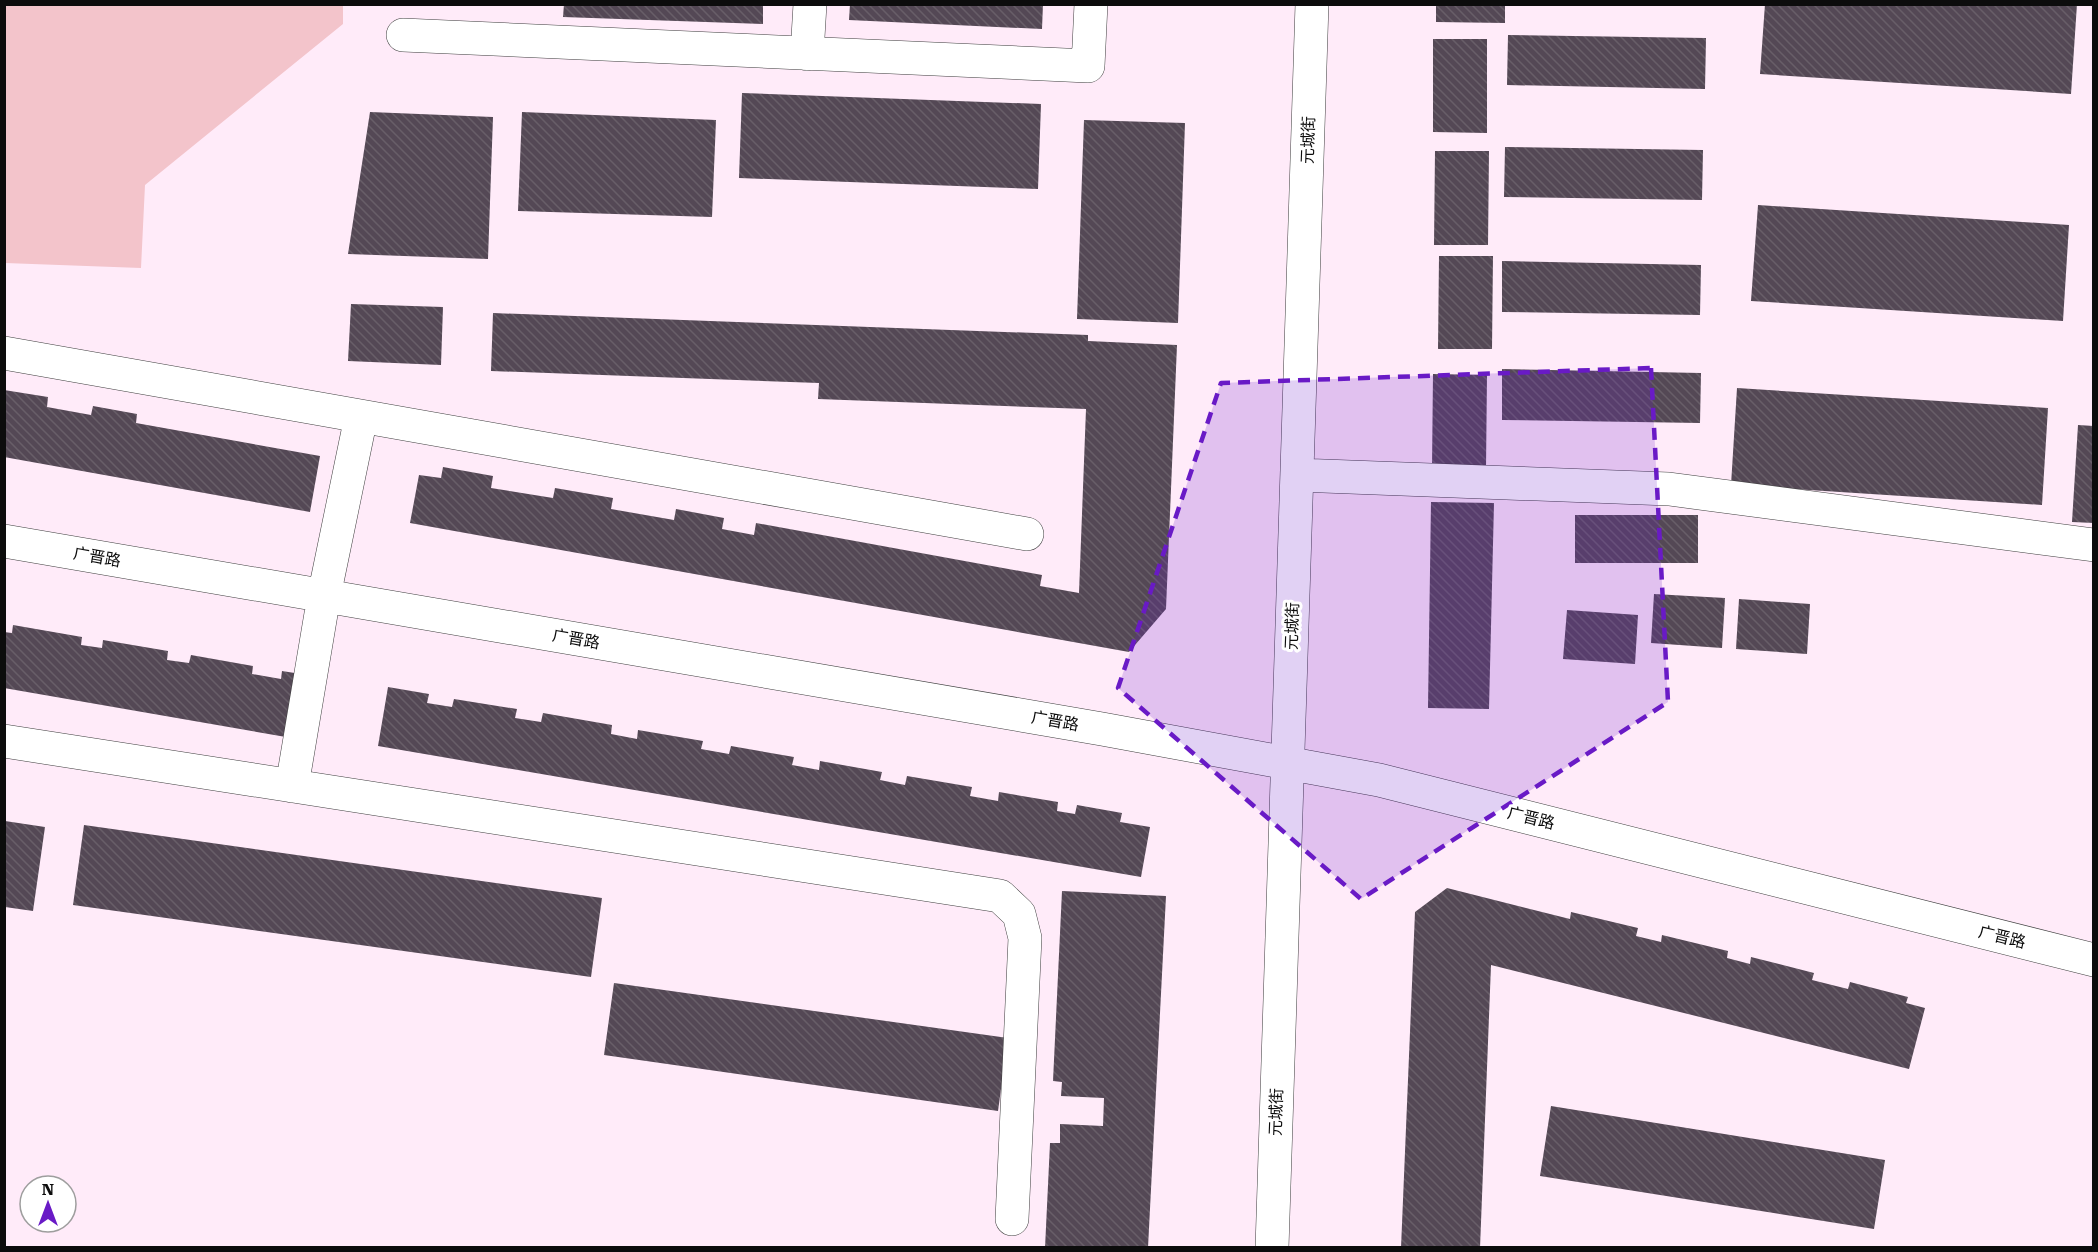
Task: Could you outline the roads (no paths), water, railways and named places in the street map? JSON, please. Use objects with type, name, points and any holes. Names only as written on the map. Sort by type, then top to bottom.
[{"type":"street","points":[[807,54],[810,4]]},
{"type":"street","points":[[403,35],[1088,66],[1091,4]]},
{"type":"street","name":"元城街","points":[[1272,1248],[1312,4]]},
{"type":"street","points":[[4,354],[1027,534]]},
{"type":"street","points":[[292,786],[324,596],[361,417]]},
{"type":"street","points":[[1297,476],[1670,489],[2094,545]]},
{"type":"street","name":"广晋路","points":[[4,541],[1379,780],[2094,960]]},
{"type":"street","points":[[4,741],[1000,896],[1019,914],[1025,938],[1012,1219]]}]
